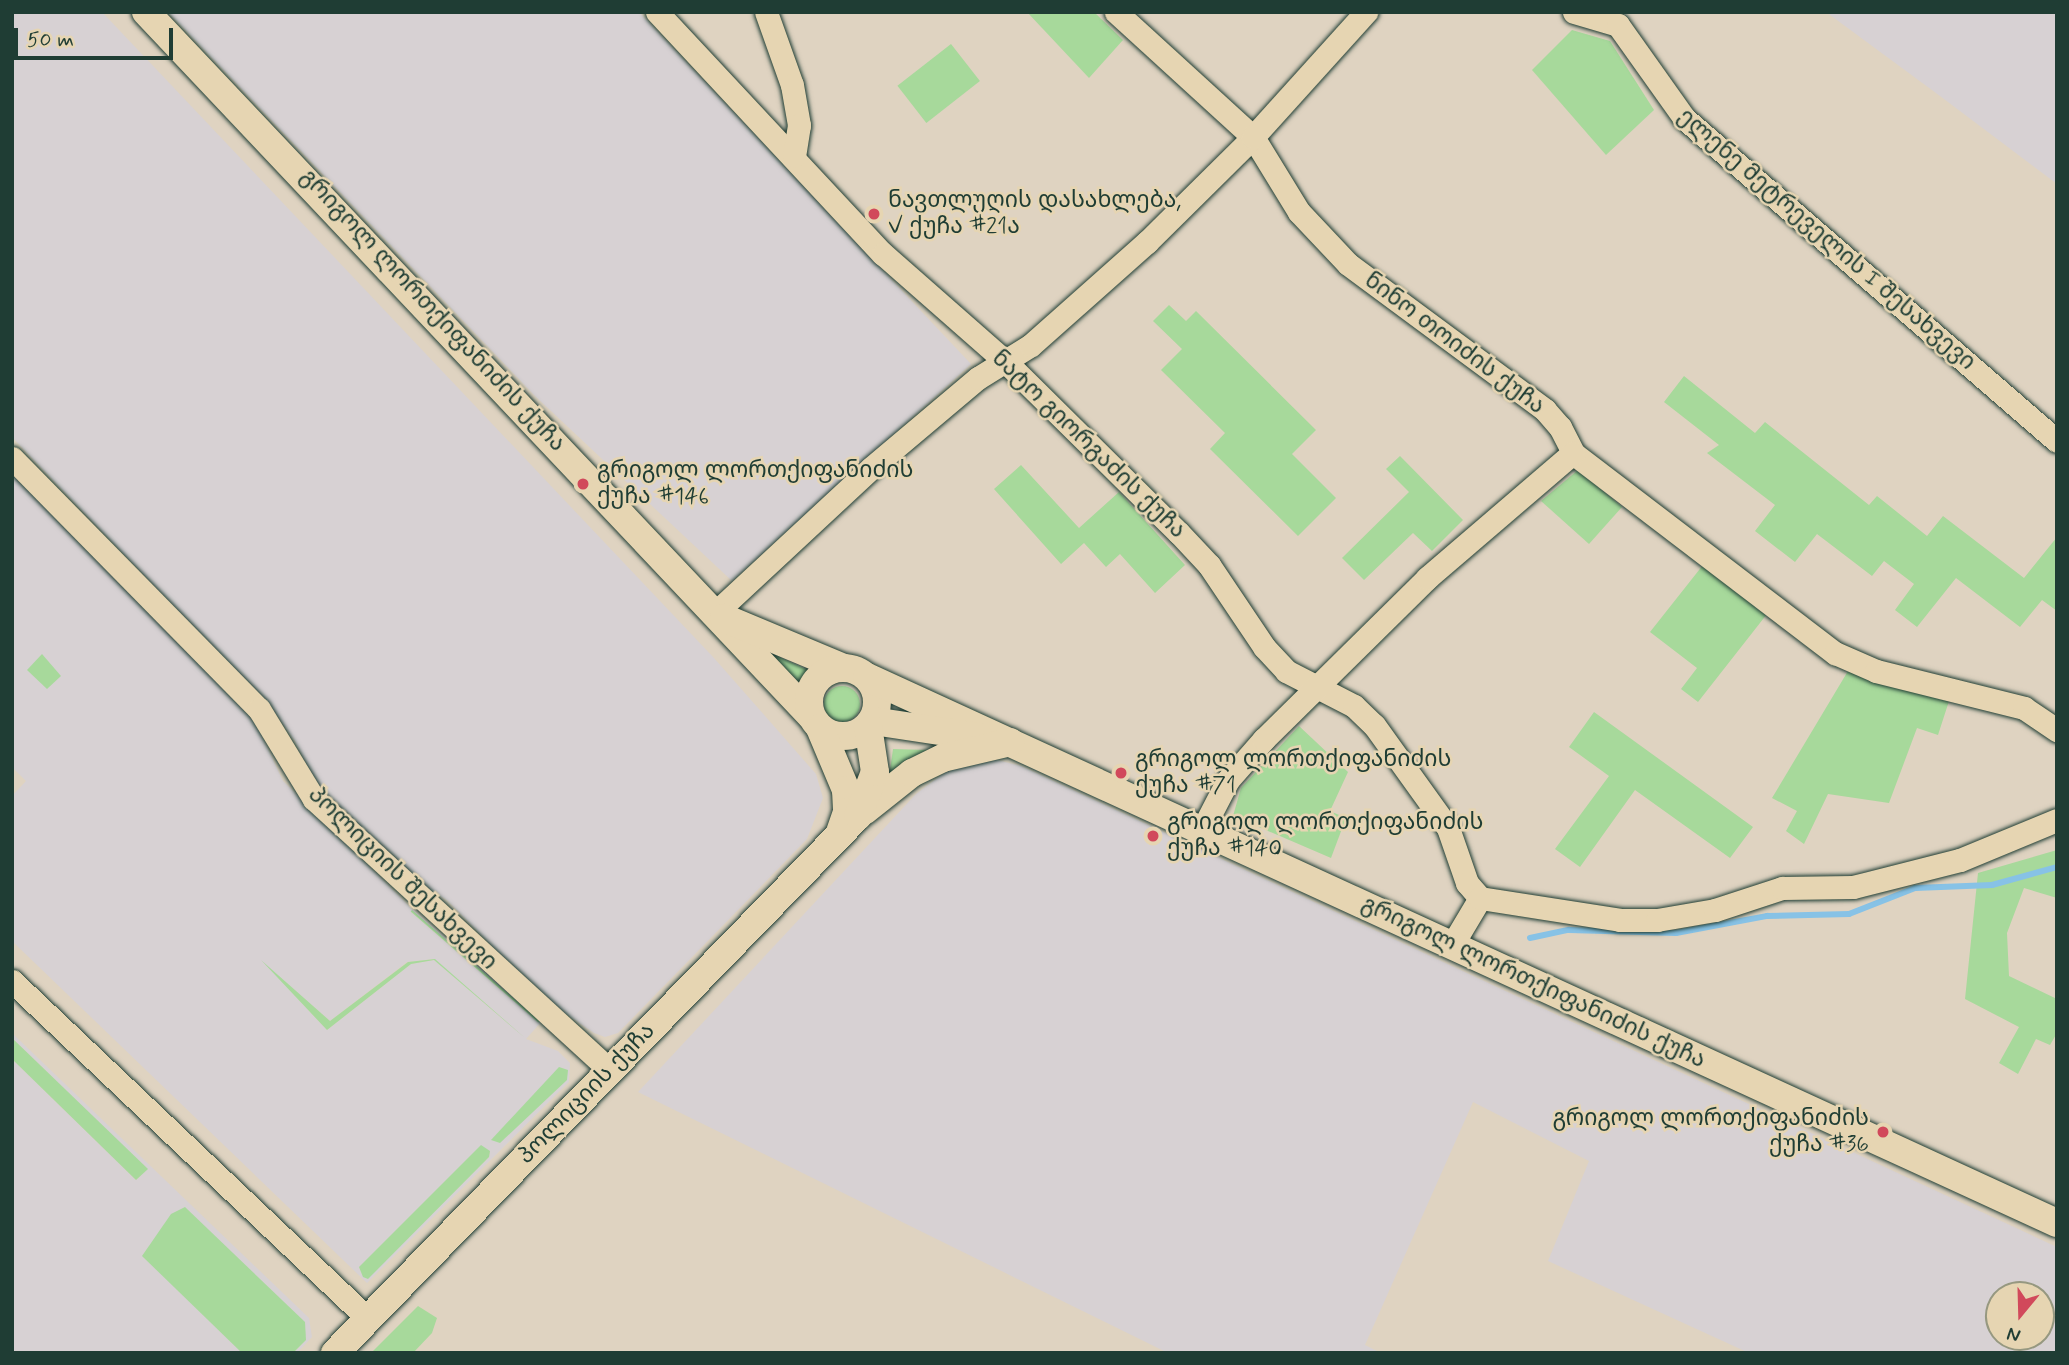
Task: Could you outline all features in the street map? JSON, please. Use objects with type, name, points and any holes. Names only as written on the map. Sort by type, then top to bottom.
[{"type":"street","name":"გრიგოლ ლორთქიფანიძის ქუჩა","points":[[146,12],[816,722]]},
{"type":"street","name":"ნატო გიორგაძის ქუჩა","points":[[657,12],[883,254],[1006,362],[1180,533],[1229,592],[1264,647],[1286,671],[1314,689],[1354,706],[1392,745],[1448,828],[1467,883],[1480,898]]},
{"type":"street","points":[[766,12],[792,85],[799,125],[794,156]]},
{"type":"street","name":"ნინო თოიძის ქუჩა","points":[[1116,12],[1253,137],[1320,238],[1545,410],[1560,427],[1573,453],[1835,653],[1876,671],[2024,708],[2057,730]]},
{"type":"street","points":[[714,614],[871,468],[978,378],[1031,345],[1147,242],[1253,137],[1366,12]]},
{"type":"street","name":"ელენე მეტრეველის I შესახვევი","points":[[1574,12],[1618,25],[1684,118],[2057,441]]},
{"type":"street","points":[[1201,832],[1228,780],[1314,689],[1427,578],[1573,453]]},
{"type":"street","name":"პოლიციის შესახვევი","points":[[12,458],[259,709],[314,799],[428,909],[610,1070]]},
{"type":"street","name":"გრიგოლ ლორთქიფანიძის ქუჩა","points":[[714,614],[841,667]]},
{"type":"street","points":[[816,722],[845,737],[871,724],[878,698],[867,677],[841,667],[813,684],[816,722],[846,790],[849,825]]},
{"type":"street","name":"გრიგოლ ლორთქიფანიძის ქუჩა","points":[[867,677],[2057,1223]]},
{"type":"street","name":"გრიგოლ ლორთქიფანიძის ქუჩა","points":[[871,724],[1010,742]]},
{"type":"street","name":"პოლიციის ქუჩა","points":[[335,1353],[849,825],[875,772],[871,724]]},
{"type":"street","points":[[849,825],[912,773],[954,754],[1010,742]]},
{"type":"street","points":[[1452,946],[1480,898],[1620,920],[1657,920],[1715,910],[1782,888],[1853,887],[1960,860],[2057,820]]},
{"type":"street","points":[[12,981],[368,1319]]},
{"type":"shaded area","points":[[12,12],[102,12],[714,658],[816,774],[823,798],[807,839],[618,1033],[605,1037],[594,1033],[543,998],[447,900],[409,878],[324,801],[295,741],[276,714],[12,437]]},
{"type":"shaded area","points":[[168,12],[639,12],[971,364],[732,581],[535,396]]},
{"type":"shaded area","points":[[1826,12],[2057,12],[2057,184],[1940,96]]},
{"type":"shaded area","points":[[12,469],[255,722],[283,781],[411,908],[542,1021],[526,1039],[558,1051],[570,1063],[569,1082],[367,1283],[12,941],[12,796],[26,781],[12,767]],"holes":[[[412,911],[539,1021],[411,912]],[[434,959],[525,1038],[434,960],[411,964],[327,1030],[269,968],[330,1021],[407,962]],[[490,1151],[489,1157],[368,1278],[359,1268]]]},
{"type":"shaded area","points":[[989,758],[1021,766],[2057,1247],[2057,1353],[1749,1353],[1548,1261],[1589,1161],[1473,1102],[1365,1345],[1381,1353],[1168,1353],[638,1092],[916,794],[952,767]]},
{"type":"shaded area","points":[[12,1033],[309,1318],[312,1337],[297,1353],[293,1353],[306,1340],[283,1353],[12,1353],[12,1059],[136,1180],[147,1169],[12,1038]]},
{"type":"green space","points":[[1027,12],[1094,12],[1123,40],[1089,78]]},
{"type":"green space","points":[[1572,30],[1610,41],[1654,110],[1606,155],[1532,70]]},
{"type":"green space","points":[[951,44],[980,81],[926,123],[897,86]]},
{"type":"green space","points":[[1169,305],[1186,321],[1196,311],[1316,430],[1292,454],[1336,498],[1298,536],[1210,449],[1225,433],[1161,370],[1182,349],[1153,321]]},
{"type":"green space","points":[[1684,376],[1755,433],[1765,422],[1869,505],[1877,496],[1927,536],[1943,516],[2024,578],[2057,537],[2057,611],[2042,600],[2020,627],[1956,578],[1917,627],[1895,610],[1914,584],[1884,561],[1872,576],[1817,534],[1795,562],[1755,531],[1775,505],[1707,453],[1719,445],[1664,402]]},
{"type":"green space","points":[[1400,456],[1463,520],[1432,551],[1413,533],[1364,580],[1342,558],[1409,492],[1386,469]]},
{"type":"green space","points":[[1021,465],[1079,528],[1119,492],[1185,565],[1155,593],[1120,554],[1106,567],[1084,543],[1061,564],[994,489]]},
{"type":"green space","points":[[1578,470],[1622,507],[1589,544],[1541,501]]},
{"type":"green space","points":[[1703,565],[1767,614],[1698,702],[1681,689],[1697,668],[1650,632]]},
{"type":"green space","points":[[754,646],[808,670],[797,689]]},
{"type":"green space","points":[[42,654],[61,676],[47,689],[27,670]]},
{"type":"green space","points":[[1848,671],[1950,698],[1938,735],[1917,728],[1889,803],[1828,794],[1804,844],[1786,831],[1797,811],[1772,798]]},
{"type":"green space","points":[[842,686],[854,692],[860,704],[854,716],[842,722],[830,716],[824,704],[830,692]]},
{"type":"green space","points":[[1594,712],[1753,827],[1730,858],[1635,790],[1580,867],[1555,849],[1609,776],[1569,747]]},
{"type":"green space","points":[[1299,726],[1348,772],[1330,811],[1346,818],[1331,858],[1233,816],[1241,788]]},
{"type":"green space","points":[[893,749],[928,750],[889,778]]},
{"type":"green space","points":[[2057,850],[2057,898],[2024,888],[2007,933],[2009,976],[2057,999],[2057,1033],[2050,1045],[2036,1039],[2018,1074],[1999,1063],[2019,1027],[1965,999],[1978,873]]},
{"type":"green space","points":[[412,910],[540,1021],[538,1022]]},
{"type":"green space","points":[[435,959],[525,1038],[434,960],[411,964],[327,1030],[261,960],[330,1021],[408,962]]},
{"type":"green space","points":[[12,1038],[148,1169],[136,1180],[12,1059]]},
{"type":"green space","points":[[559,1067],[568,1070],[567,1080],[500,1143],[491,1140]]},
{"type":"green space","points":[[481,1145],[490,1151],[489,1157],[368,1279],[363,1277],[359,1267]]},
{"type":"green space","points":[[185,1207],[305,1322],[306,1340],[293,1353],[242,1353],[142,1256],[171,1214]]},
{"type":"green space","points":[[418,1306],[437,1318],[432,1333],[413,1353],[371,1353]]},
{"type":"waterway","points":[[1530,938],[1569,930],[1676,933],[1767,916],[1849,914],[1915,888],[1992,885],[2057,867]]},
{"type":"place","name":"ნავთლუღის დასახლება, V ქუჩა #21ა","points":[[874,214]]},
{"type":"place","name":"გრიგოლ ლორთქიფანიძის ქუჩა #146","points":[[583,484]]},
{"type":"place","name":"გრიგოლ ლორთქიფანიძის ქუჩა #71","points":[[1121,773]]},
{"type":"place","name":"გრიგოლ ლორთქიფანიძის ქუჩა #140","points":[[1153,836]]},
{"type":"place","name":"გრიგოლ ლორთქიფანიძის ქუჩა #36","points":[[1883,1132]]}]
